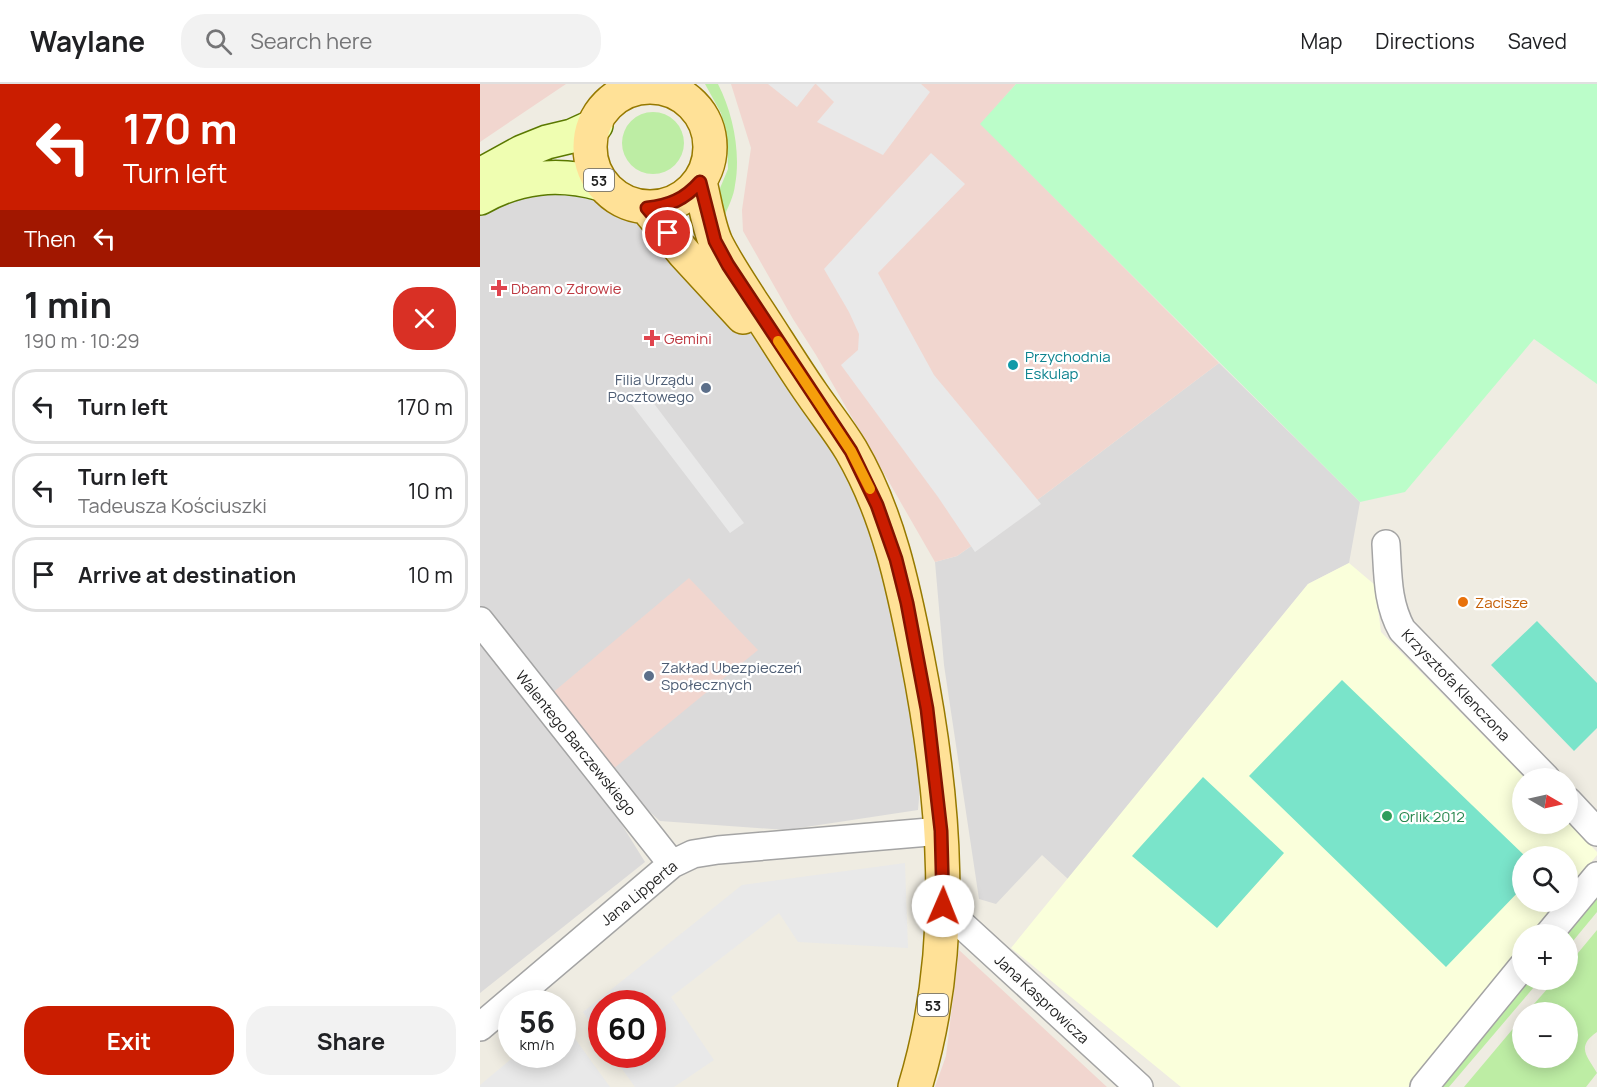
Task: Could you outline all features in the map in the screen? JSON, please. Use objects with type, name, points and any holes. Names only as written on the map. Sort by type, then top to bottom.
[{"type":"main road","name":"53","points":[[812,394],[715,241],[700,182],[706,170],[707,136],[692,95],[653,87],[621,89],[608,103],[596,125],[592,147],[593,168],[601,184],[614,196],[630,205],[647,208],[684,253],[812,394],[833,421],[861,469],[877,505],[896,559],[907,603],[927,709],[941,831],[944,889],[932,1019],[915,1087]]},
{"type":"main road","points":[[647,208],[665,207],[681,199],[700,182]]},
{"type":"street","points":[[480,175],[522,152],[547,142],[572,136],[596,125]]},
{"type":"street","points":[[480,198],[498,188],[525,179],[579,177],[601,184]]},
{"type":"street","name":"Krzysztofa Klenczona","points":[[1386,544],[1389,598],[1402,630],[1536,768]]},
{"type":"street","name":"Walentego Barczewskiego","points":[[480,621],[672,864]]},
{"type":"street","points":[[1578,812],[1597,832]]},
{"type":"street","name":"Jana Lipperta","points":[[480,1027],[672,864],[693,854],[941,831]]},
{"type":"street","points":[[1557,924],[1597,876]]},
{"type":"street","name":"Jana Kasprowicza","points":[[942,922],[960,923],[1139,1087]]},
{"type":"street","points":[[1424,1087],[1512,979]]},
{"type":"shaded area","points":[[480,84],[566,84],[480,142]]},
{"type":"shaded area","points":[[731,84],[1016,84],[981,124],[1219,363],[1044,495],[957,556],[935,562],[743,231],[742,210],[751,148]]},
{"type":"shaded area","points":[[768,84],[815,84],[797,107]]},
{"type":"shaded area","points":[[816,84],[921,84],[930,92],[883,155],[817,122],[834,102]]},
{"type":"shaded area","points":[[931,153],[965,184],[878,273],[934,375],[1041,504],[975,552],[938,497],[841,365],[858,350],[859,334],[824,269]]},
{"type":"shaded area","points":[[601,184],[614,196],[668,233],[851,451],[927,709],[918,810],[786,830],[660,821],[607,774],[544,700],[480,617],[480,214],[513,188]]},
{"type":"shaded area","points":[[1219,363],[1360,502],[1349,563],[1308,584],[1068,879],[1042,855],[996,904],[979,899],[944,665],[935,562],[957,556],[1044,495]]},
{"type":"shaded area","points":[[643,389],[744,523],[730,533],[629,401]]},
{"type":"shaded area","points":[[1349,563],[1375,585],[1381,632],[1515,768],[1512,768],[1512,834],[1578,832],[1597,852],[1597,855],[1578,879],[1578,846],[1512,846],[1512,912],[1551,912],[1540,924],[1512,924],[1512,959],[1408,1087],[1181,1087],[1011,948],[1308,584]]},
{"type":"shaded area","points":[[689,578],[758,650],[607,774],[544,700]]},
{"type":"shaded area","points":[[480,632],[596,783],[645,862],[480,993]]},
{"type":"shaded area","points":[[905,863],[908,948],[798,942],[779,913],[671,997],[714,1060],[674,1087],[635,1087],[621,1068],[666,1068],[666,990],[611,990],[742,885]]},
{"type":"shaded area","points":[[959,950],[1107,1087],[935,1087],[946,1056]]},
{"type":"shaded area","points":[[588,1008],[588,1020],[583,1012]]},
{"type":"shaded area","points":[[576,1040],[588,1057],[588,1068],[596,1068],[610,1087],[480,1087],[500,1068],[576,1068]]},
{"type":"green space","points":[[705,84],[718,84],[732,120],[736,147],[737,173],[733,193],[724,217],[718,193],[728,169],[727,137],[721,113]]},
{"type":"green space","points":[[1016,84],[1597,84],[1597,384],[1534,339],[1405,492],[1360,502],[980,124]]},
{"type":"green space","points":[[653,112],[670,117],[675,121],[679,126],[684,143],[679,160],[675,165],[670,169],[653,174],[636,169],[631,165],[627,160],[622,143],[627,126],[631,121],[636,117]]},
{"type":"green space","points":[[1537,621],[1597,683],[1597,728],[1574,751],[1491,665]]},
{"type":"green space","name":"Orlik 2012","points":[[1342,680],[1515,846],[1512,846],[1512,898],[1446,967],[1249,776]]},
{"type":"green space","points":[[1203,777],[1284,853],[1217,928],[1132,856]]},
{"type":"green space","points":[[1597,896],[1597,912],[1578,935],[1578,924],[1573,924]]},
{"type":"green space","points":[[1597,930],[1597,1032],[1586,1042],[1585,1052],[1597,1073],[1586,1087],[1464,1087],[1512,1030],[1512,1068],[1578,1068],[1578,1002],[1536,1002],[1546,990],[1578,990],[1578,953]]},
{"type":"green space","points":[[1520,990],[1531,990],[1521,1002],[1512,1002],[1512,1013],[1449,1087],[1440,1087]]},
{"type":"slow traffic","points":[[778,341],[812,394],[833,421],[870,489]]},
{"type":"place","name":"Dbam o Zdrowie","points":[[499,288]]},
{"type":"place","name":"Gemini","points":[[652,338]]},
{"type":"place","name":"Przychodnia Eskulap","points":[[1013,365]]},
{"type":"place","name":"Filia Urządu Pocztowego","points":[[706,388]]},
{"type":"place","name":"Zacisze","points":[[1463,602]]},
{"type":"place","name":"Zakład Ubezpieczeń Społecznych","points":[[649,676]]},
{"type":"place","name":"Orlik 2012","points":[[1387,816]]},
{"type":"route","points":[[668,233],[647,208],[665,207],[694,190],[700,182],[715,241],[728,265],[812,394],[833,421],[861,469],[877,505],[896,559],[907,603],[927,709],[936,768],[943,855],[943,906]]}]
